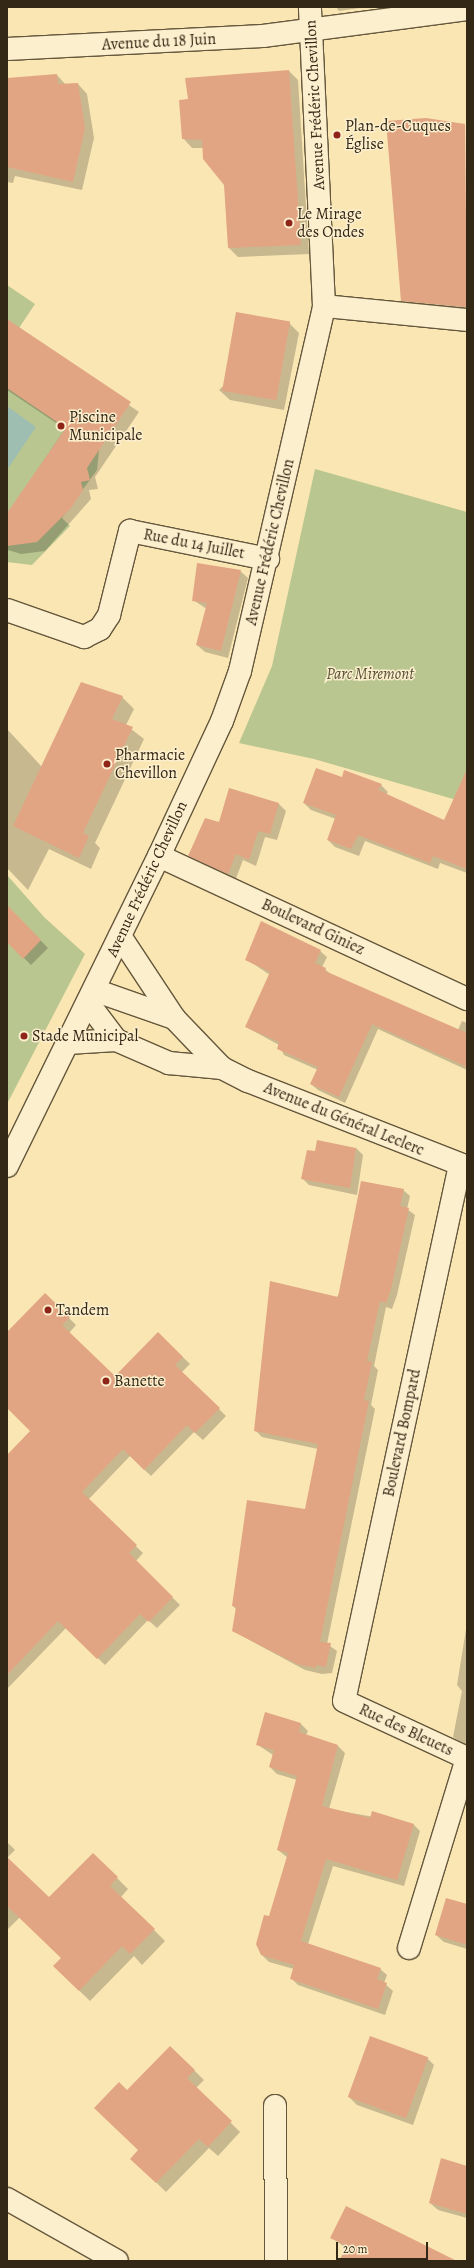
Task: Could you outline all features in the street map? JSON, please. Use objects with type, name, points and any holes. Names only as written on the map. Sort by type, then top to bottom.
[{"type":"street","name":"Avenue Frédéric Chevillon","points":[[7,1166],[159,856],[222,721],[240,671],[268,559],[324,306],[310,7]]},
{"type":"street","name":"Avenue du 18 Juin","points":[[7,49],[311,31],[467,9]]},
{"type":"street","points":[[324,306],[467,320]]},
{"type":"street","name":"Rue du 14 Juillet","points":[[7,610],[84,637],[100,629],[109,614],[130,531],[268,559]]},
{"type":"street","name":"Boulevard Giniez","points":[[159,856],[467,999]]},
{"type":"street","name":"Avenue du Général Leclerc","points":[[120,936],[174,1018],[222,1068]]},
{"type":"street","name":"Avenue du Général Leclerc","points":[[91,997],[174,1018]]},
{"type":"street","name":"Avenue du Général Leclerc","points":[[91,997],[116,1040]]},
{"type":"street","name":"Avenue du Général Leclerc","points":[[68,1043],[116,1040],[169,1063],[222,1068],[463,1166]]},
{"type":"street","name":"Boulevard Bompard","points":[[344,1701],[463,1166]]},
{"type":"street","name":"Rue des Bleuets","points":[[344,1701],[467,1758]]},
{"type":"street","points":[[409,1948],[467,1758]]},
{"type":"street","points":[[276,2106],[276,2261]]},
{"type":"street","points":[[7,2199],[117,2261]]},
{"type":"green space","name":"Piscine Municipale","points":[[7,285],[35,304],[19,328],[99,450],[97,470],[62,518],[70,526],[32,565],[7,562]]},
{"type":"green space","name":"Parc Miremont","points":[[315,469],[467,512],[467,803],[314,759],[239,743],[272,666]]},
{"type":"green space","name":"Stade Municipal","points":[[7,875],[45,918],[85,954],[7,1104]]},
{"type":"shaded area","points":[[7,406],[36,427],[7,470]]},
{"type":"building","points":[[289,70],[301,245],[228,248],[224,185],[203,159],[202,140],[182,139],[179,100],[188,99],[185,78]]},
{"type":"building","points":[[57,74],[58,84],[78,83],[85,128],[73,182],[7,167],[7,78]]},
{"type":"building","points":[[426,118],[465,124],[467,307],[401,301],[386,121]]},
{"type":"building","points":[[236,312],[290,322],[276,400],[222,391]]},
{"type":"building","name":"Piscine Municipale","points":[[7,319],[131,402],[87,468],[90,480],[81,482],[83,490],[71,508],[37,542],[7,546],[7,513],[66,428],[7,388]]},
{"type":"building","points":[[197,563],[241,570],[221,651],[196,645],[207,603],[192,601]]},
{"type":"building","points":[[81,682],[123,696],[112,719],[133,727],[83,833],[89,836],[79,858],[13,826]]},
{"type":"building","points":[[316,768],[342,777],[344,770],[382,784],[378,790],[444,820],[467,769],[467,869],[433,856],[430,863],[358,835],[351,849],[327,840],[336,815],[303,803]]},
{"type":"building","points":[[229,788],[279,803],[270,834],[258,831],[249,860],[236,854],[228,874],[188,856],[205,818],[219,822]]},
{"type":"building","points":[[7,905],[41,940],[23,959],[7,942]]},
{"type":"building","points":[[261,921],[321,950],[315,963],[326,968],[325,971],[467,1033],[467,1067],[372,1024],[339,1097],[310,1084],[318,1067],[277,1049],[279,1042],[245,1027],[270,972],[245,960]]},
{"type":"building","points":[[317,1140],[356,1148],[350,1188],[301,1179],[307,1150],[315,1151]]},
{"type":"building","points":[[361,1181],[404,1189],[400,1206],[409,1208],[391,1289],[386,1303],[380,1301],[367,1361],[372,1362],[364,1400],[369,1401],[320,1642],[331,1643],[326,1667],[316,1665],[316,1668],[297,1664],[232,1631],[236,1607],[232,1606],[247,1500],[305,1509],[318,1444],[254,1431],[270,1281],[338,1297]]},
{"type":"building","points":[[45,1293],[70,1317],[62,1325],[115,1376],[158,1332],[183,1357],[175,1365],[220,1408],[195,1433],[187,1425],[144,1470],[123,1449],[82,1492],[137,1545],[129,1553],[173,1597],[149,1622],[140,1614],[97,1659],[58,1621],[7,1675],[7,1455],[30,1431],[7,1408],[7,1332]]},
{"type":"building","points":[[265,1712],[301,1723],[299,1732],[338,1745],[322,1806],[370,1818],[372,1811],[414,1824],[397,1880],[326,1859],[301,1941],[381,1968],[377,1979],[387,1983],[378,2009],[290,1979],[294,1965],[261,1955],[256,1944],[264,1915],[269,1916],[288,1853],[277,1850],[297,1776],[269,1767],[274,1750],[256,1745]]},
{"type":"building","points":[[93,1853],[118,1877],[110,1886],[155,1929],[130,1954],[122,1946],[79,1991],[53,1966],[61,1958],[7,1906],[7,1857],[49,1897]]},
{"type":"building","points":[[446,1898],[467,1904],[467,1945],[435,1935]]},
{"type":"building","points":[[370,2036],[428,2057],[406,2118],[348,2097]]},
{"type":"building","points":[[170,2046],[195,2070],[187,2078],[232,2121],[208,2147],[199,2139],[156,2183],[130,2159],[138,2150],[94,2108],[119,2082],[127,2090]]},
{"type":"building","points":[[441,2158],[467,2166],[467,2214],[429,2203]]},
{"type":"building","points":[[346,2206],[457,2261],[339,2261],[347,2246],[330,2238]]},
{"type":"place","name":"Plan-de-Cuques Église","points":[[337,135]]},
{"type":"place","name":"Le Mirage des Ondes","points":[[289,223]]},
{"type":"place","name":"Piscine Municipale","points":[[61,426]]},
{"type":"place","name":"Pharmacie Chevillon","points":[[107,764]]},
{"type":"place","name":"Stade Municipal","points":[[24,1036]]},
{"type":"place","name":"Tandem","points":[[48,1310]]},
{"type":"place","name":"Banette","points":[[106,1381]]}]
